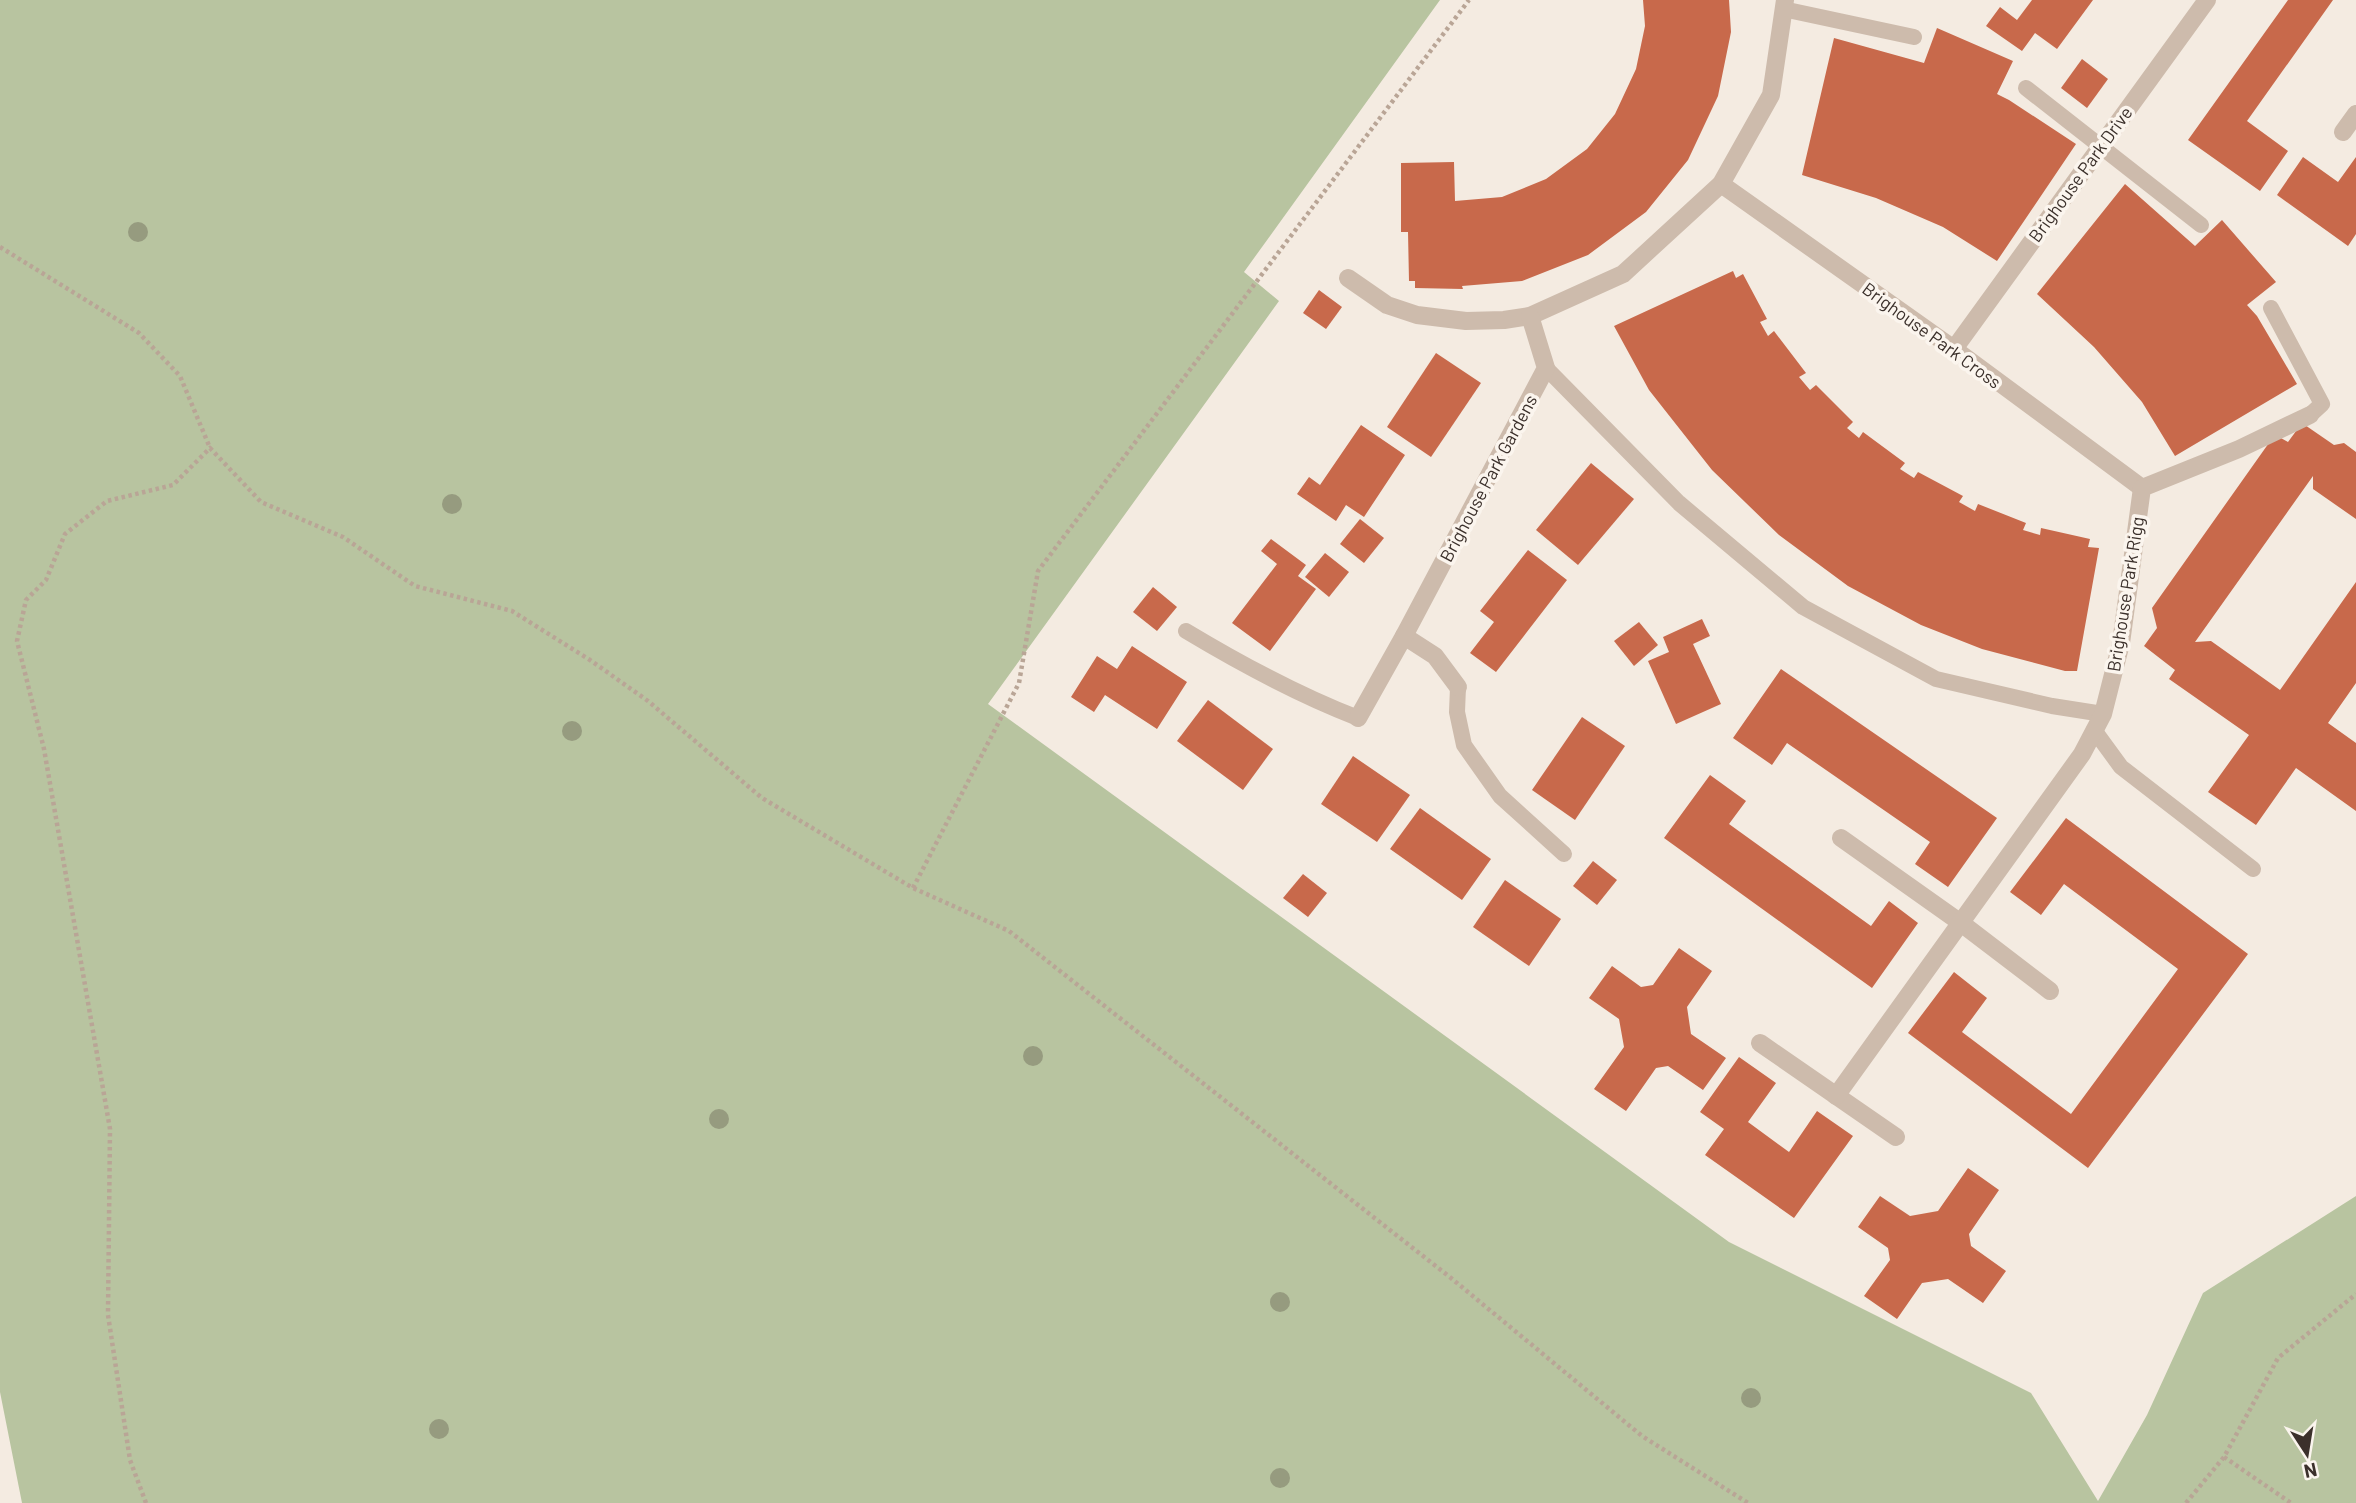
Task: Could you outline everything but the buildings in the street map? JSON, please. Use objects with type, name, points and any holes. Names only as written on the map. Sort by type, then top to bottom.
[{"type":"street","name":"Brighouse Park Drive","points":[[1954,349],[2207,0]]},
{"type":"street","points":[[1348,278],[1387,305],[1417,315],[1466,321],[1530,316],[1623,274],[1721,184],[1771,95],[1784,5]]},
{"type":"street","points":[[2343,132],[2356,114]]},
{"type":"street","name":"Brighouse Park Cross","points":[[1721,184],[1954,349],[2142,488]]},
{"type":"street","points":[[1530,316],[1546,368]]},
{"type":"street","name":"Brighouse Park Gardens","points":[[1358,718],[1546,368]]},
{"type":"street","points":[[2142,488],[2239,449],[2310,415]]},
{"type":"street","name":"Brighouse Park Rigg","points":[[1836,1096],[2081,754],[2099,722],[2121,643],[2142,488]]},
{"type":"street","points":[[1404,636],[1435,656],[1458,687]]},
{"type":"street","points":[[1841,838],[1961,923],[2050,991]]},
{"type":"street","points":[[1760,1043],[1896,1137]]},
{"type":"lane","points":[[1784,5],[1914,37]]},
{"type":"lane","points":[[2026,88],[2201,225]]},
{"type":"lane","points":[[2271,307],[2322,404],[2310,415]]},
{"type":"lane","points":[[1546,368],[1679,503],[1803,607],[1936,679],[2052,706],[2099,722],[2121,767],[2253,869]]},
{"type":"lane","points":[[1186,631],[1319,703],[1358,718]]},
{"type":"lane","points":[[1458,687],[1457,712],[1464,745],[1500,796],[1564,854]]},
{"type":"path","points":[[913,888],[1019,683],[1038,571],[1469,0]]},
{"type":"path","points":[[0,247],[139,334],[180,376],[209,448],[261,502],[343,537],[415,586],[512,611],[590,660],[648,701],[762,798],[913,888],[1009,932],[1451,1278],[1642,1436],[1748,1503]]},
{"type":"path","points":[[146,1503],[130,1460],[108,1315],[110,1129],[44,749],[17,640],[26,600],[46,580],[65,534],[107,501],[173,485],[209,448]]},
{"type":"path","points":[[2186,1503],[2224,1457],[2278,1358],[2356,1294]]},
{"type":"path","points":[[2224,1457],[2291,1503]]},
{"type":"green space","points":[[0,0],[1440,0],[1244,272],[1279,301],[988,704],[1729,1242],[2031,1393],[2098,1501],[2147,1415],[2203,1293],[2356,1196],[2356,1503],[22,1503],[0,1392]]}]
